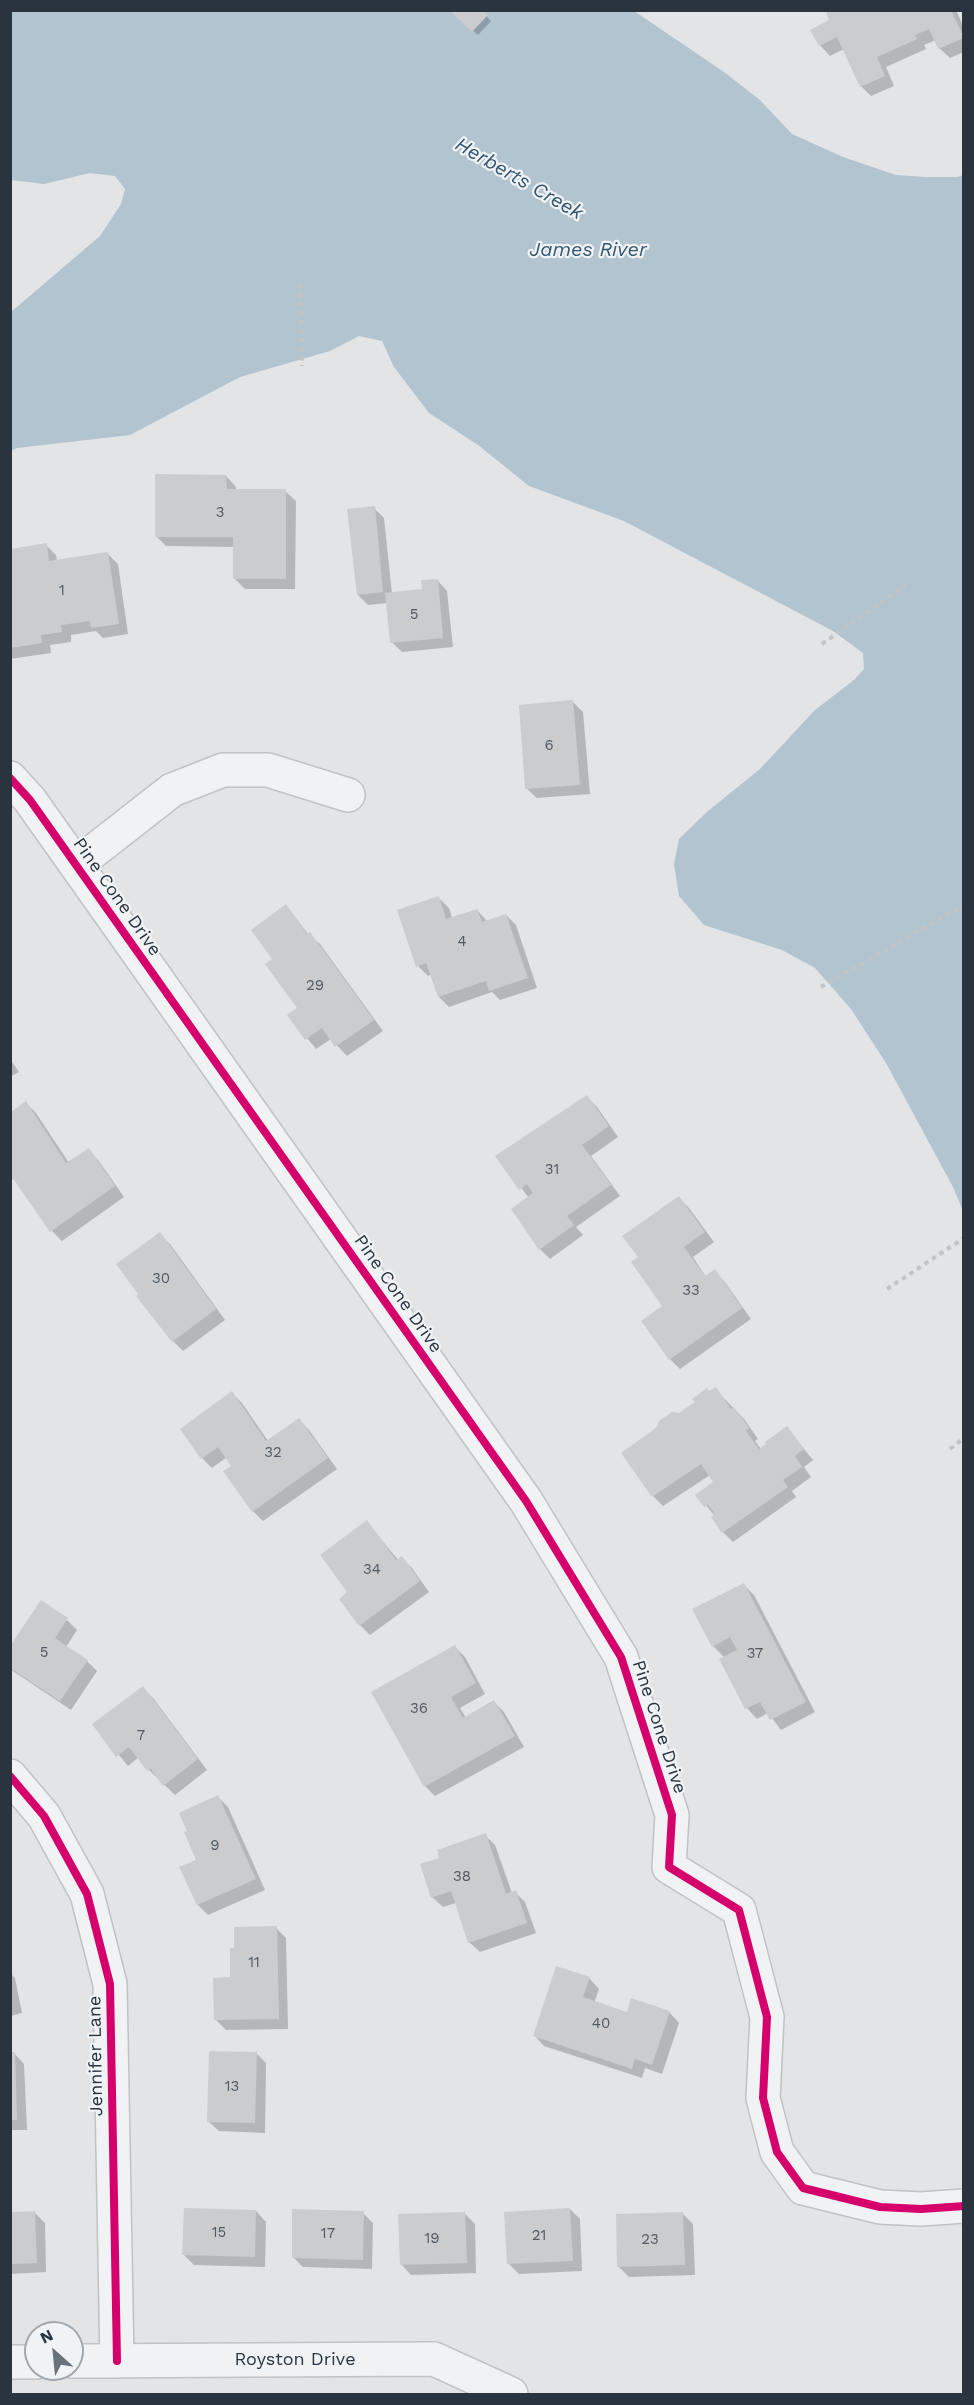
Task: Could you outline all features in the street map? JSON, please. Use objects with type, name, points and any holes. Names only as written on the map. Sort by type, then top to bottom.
[{"type":"street","points":[[76,865],[172,790],[223,770],[268,770],[348,795]]},
{"type":"street","name":"Pine Cone Drive","points":[[10,778],[30,800],[526,1501],[621,1658],[672,1815],[669,1867],[739,1910],[767,2017],[763,2098],[777,2152],[803,2188],[880,2207],[921,2209],[963,2206]]},
{"type":"street","name":"Jennifer Lane","points":[[10,1776],[44,1816],[87,1894],[110,1984],[117,2361]]},
{"type":"street","name":"Royston Drive","points":[[84,2361],[434,2359],[511,2394]]},
{"type":"path","points":[[301,284],[302,366]]},
{"type":"path","points":[[822,644],[906,585]]},
{"type":"path","points":[[821,987],[963,905]]},
{"type":"path","points":[[887,1289],[963,1238]]},
{"type":"path","points":[[950,1449],[963,1438]]},
{"type":"water","name":"James River","points":[[11,10],[634,11],[724,72],[760,100],[792,134],[843,157],[896,175],[958,177],[963,175],[963,1211],[953,1187],[886,1063],[851,1009],[815,968],[782,950],[704,925],[679,896],[674,864],[679,839],[708,811],[760,769],[815,710],[854,680],[864,669],[863,653],[833,631],[624,521],[529,486],[478,445],[429,413],[394,367],[382,341],[359,336],[330,351],[240,377],[130,435],[17,448],[11,451],[11,312],[100,236],[121,204],[125,189],[115,176],[90,173],[44,184],[11,180]]},
{"type":"building","points":[[449,10],[483,10],[488,15],[472,32]]},
{"type":"building","points":[[831,10],[951,10],[964,38],[938,49],[929,29],[915,35],[917,39],[877,57],[885,76],[860,87],[837,37],[819,46],[810,30],[829,20],[826,13]]},
{"type":"building","points":[[155,474],[226,475],[227,489],[286,489],[286,579],[233,579],[233,537],[155,537]]},
{"type":"building","points":[[375,506],[383,592],[357,595],[347,509]]},
{"type":"building","points":[[47,543],[49,561],[108,552],[119,624],[91,628],[90,621],[61,625],[62,632],[41,635],[42,643],[10,648],[10,549]]},
{"type":"building","points":[[438,579],[443,638],[390,643],[385,593],[422,589],[421,580]]},
{"type":"building","points":[[573,700],[580,785],[525,789],[519,705]]},
{"type":"building","points":[[439,896],[446,919],[477,909],[482,922],[506,914],[528,978],[489,991],[486,981],[438,997],[426,963],[416,967],[397,910]]},
{"type":"building","points":[[286,904],[307,934],[310,932],[374,1020],[335,1047],[322,1028],[305,1040],[287,1015],[297,1008],[265,964],[272,959],[251,930]]},
{"type":"building","points":[[587,1095],[609,1126],[582,1145],[611,1185],[567,1216],[574,1225],[539,1250],[511,1209],[533,1193],[527,1184],[519,1190],[495,1156]]},
{"type":"building","points":[[26,1101],[66,1163],[89,1148],[115,1186],[50,1232],[10,1174],[10,1113]]},
{"type":"building","points":[[679,1196],[705,1232],[684,1247],[705,1276],[715,1269],[742,1308],[669,1360],[641,1321],[662,1306],[631,1262],[638,1257],[622,1236]]},
{"type":"building","points":[[160,1232],[216,1309],[172,1342],[136,1296],[138,1294],[116,1264]]},
{"type":"building","points":[[716,1387],[731,1409],[734,1407],[749,1428],[746,1431],[759,1449],[787,1426],[804,1449],[795,1456],[802,1467],[783,1480],[788,1487],[722,1533],[711,1517],[715,1514],[708,1505],[704,1507],[695,1495],[713,1482],[701,1464],[652,1497],[621,1453],[657,1427],[659,1421],[672,1412],[679,1413],[695,1402],[692,1399],[707,1388],[709,1391]]},
{"type":"building","points":[[232,1391],[266,1441],[299,1418],[328,1458],[252,1512],[223,1471],[231,1466],[218,1447],[201,1459],[180,1429]]},
{"type":"building","points":[[367,1520],[396,1560],[402,1556],[420,1581],[359,1626],[339,1599],[347,1592],[320,1555]]},
{"type":"building","points":[[744,1583],[806,1702],[770,1720],[760,1702],[745,1709],[719,1659],[737,1650],[730,1637],[712,1647],[692,1609]]},
{"type":"building","points":[[41,1600],[68,1618],[55,1638],[88,1660],[60,1701],[10,1668],[10,1646]]},
{"type":"building","points":[[455,1645],[476,1683],[451,1697],[463,1718],[494,1700],[515,1736],[424,1787],[371,1692]]},
{"type":"building","points":[[143,1686],[198,1759],[163,1786],[151,1769],[147,1771],[129,1747],[116,1757],[92,1724]]},
{"type":"building","points":[[218,1795],[256,1879],[197,1905],[179,1867],[196,1860],[179,1813]]},
{"type":"building","points":[[486,1833],[506,1894],[516,1890],[527,1923],[468,1943],[451,1891],[431,1898],[420,1864],[439,1858],[437,1850]]},
{"type":"building","points":[[277,1926],[279,2019],[214,2020],[213,1978],[230,1977],[230,1948],[234,1948],[234,1927]]},
{"type":"building","points":[[556,1966],[590,1977],[583,1997],[627,2012],[631,1998],[670,2011],[652,2065],[635,2059],[632,2069],[533,2036]]},
{"type":"building","points":[[209,2051],[257,2052],[255,2123],[207,2122]]},
{"type":"building","points":[[10,2052],[15,2052],[17,2120],[10,2120]]},
{"type":"building","points":[[184,2208],[256,2210],[255,2257],[182,2255]]},
{"type":"building","points":[[570,2208],[573,2261],[507,2264],[504,2212]]},
{"type":"building","points":[[292,2209],[364,2211],[363,2260],[292,2258]]},
{"type":"building","points":[[35,2211],[37,2263],[10,2264],[10,2212]]},
{"type":"building","points":[[465,2212],[467,2263],[400,2265],[398,2214]]},
{"type":"building","points":[[683,2212],[685,2265],[617,2267],[616,2214]]},
{"type":"cycle path","points":[[10,778],[30,800],[526,1501],[621,1657],[672,1815],[669,1867],[739,1910],[767,2017],[763,2098],[777,2152],[803,2188],[880,2207],[921,2209],[964,2206]]},
{"type":"cycle path","points":[[10,1776],[44,1816],[87,1894],[110,1984],[117,2361]]},
{"type":"water label","name":"Herberts Creek","points":[[519,179]]}]
